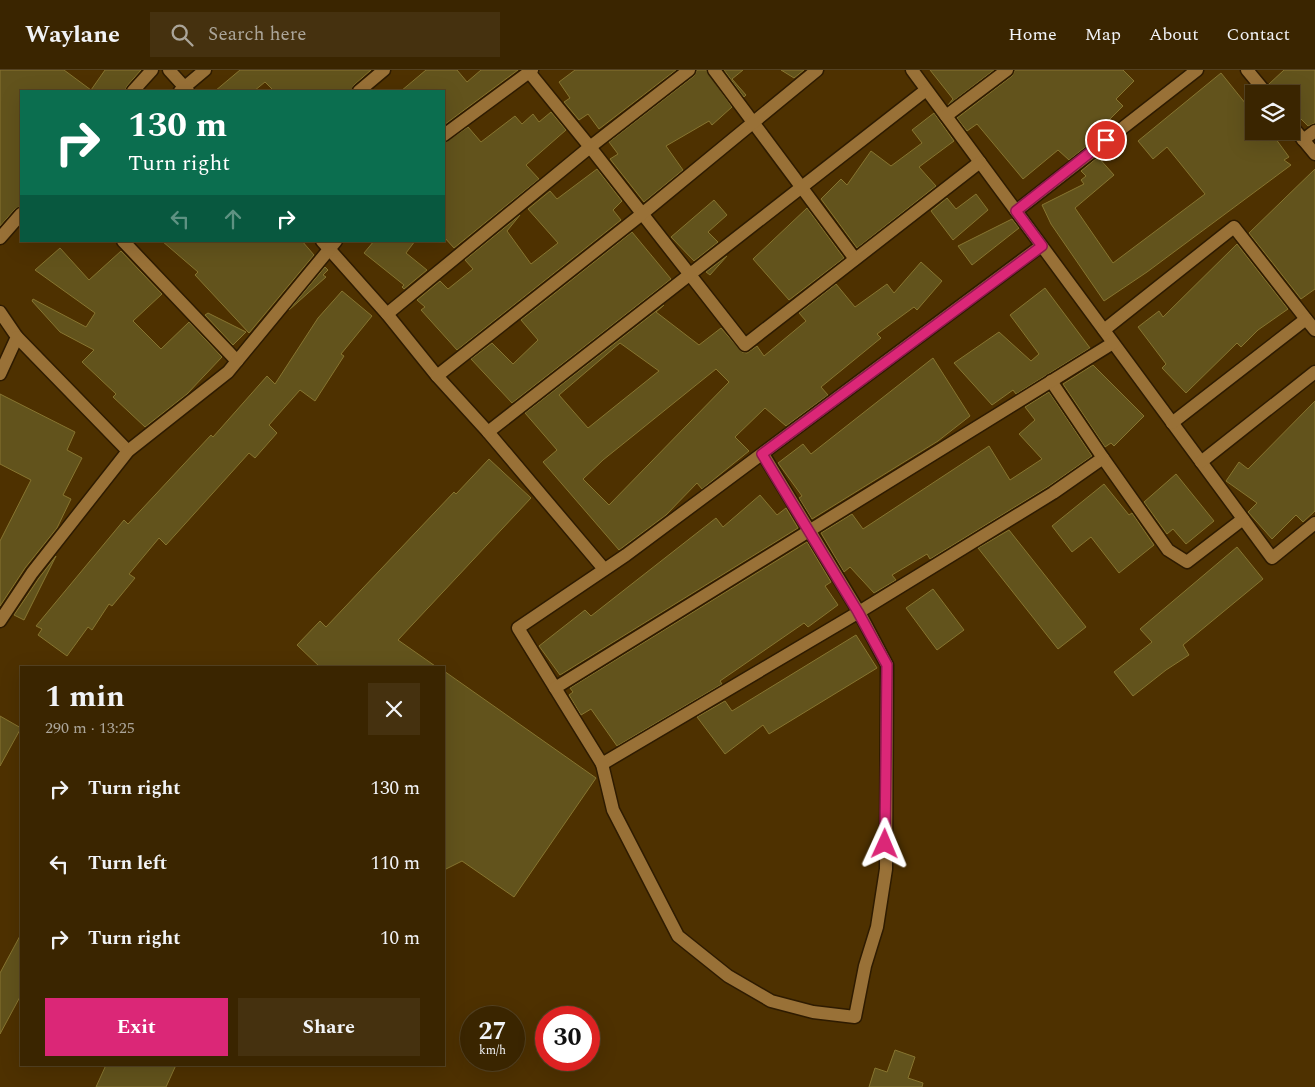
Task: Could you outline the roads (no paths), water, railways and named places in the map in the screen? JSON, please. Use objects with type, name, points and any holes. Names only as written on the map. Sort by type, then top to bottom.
[{"type":"street","points":[[134,90],[152,70]]},
{"type":"street","points":[[169,70],[184,90],[205,70]]},
{"type":"street","points":[[361,90],[384,70]]},
{"type":"street","points":[[387,314],[590,147],[689,70]]},
{"type":"street","points":[[714,70],[855,259]]},
{"type":"street","points":[[437,376],[642,214],[817,70]]},
{"type":"street","points":[[912,70],[1272,558],[1315,523]]},
{"type":"street","points":[[946,116],[1007,70]]},
{"type":"street","points":[[1016,211],[1197,70]]},
{"type":"street","points":[[1247,70],[1259,85]]},
{"type":"street","points":[[445,134],[530,71],[745,345],[980,162]]},
{"type":"street","points":[[488,432],[926,90]]},
{"type":"street","points":[[1303,140],[1315,131]]},
{"type":"street","points":[[1300,136],[1315,154]]},
{"type":"street","points":[[0,239],[20,215]]},
{"type":"street","points":[[0,239],[20,224]]},
{"type":"street","points":[[1104,330],[1234,227],[1315,330]]},
{"type":"street","points":[[124,242],[237,361]]},
{"type":"street","points":[[0,621],[32,573],[128,451],[228,372],[329,244],[437,376],[488,432],[604,569]]},
{"type":"street","points":[[762,454],[858,612],[887,665],[886,869],[877,927],[865,966],[855,1017],[812,1012],[771,1001],[728,976],[678,936],[613,810],[602,764],[518,628],[604,569],[762,454],[1042,246]]},
{"type":"street","points":[[0,312],[17,337],[128,451]]},
{"type":"street","points":[[1172,423],[1306,319]]},
{"type":"street","points":[[0,374],[17,337]]},
{"type":"street","points":[[555,688],[1113,343]]},
{"type":"street","points":[[1201,462],[1315,372]]},
{"type":"street","points":[[1051,381],[1168,550],[1187,562],[1243,519]]},
{"type":"street","points":[[602,764],[858,612],[1053,493],[1104,458]]}]
